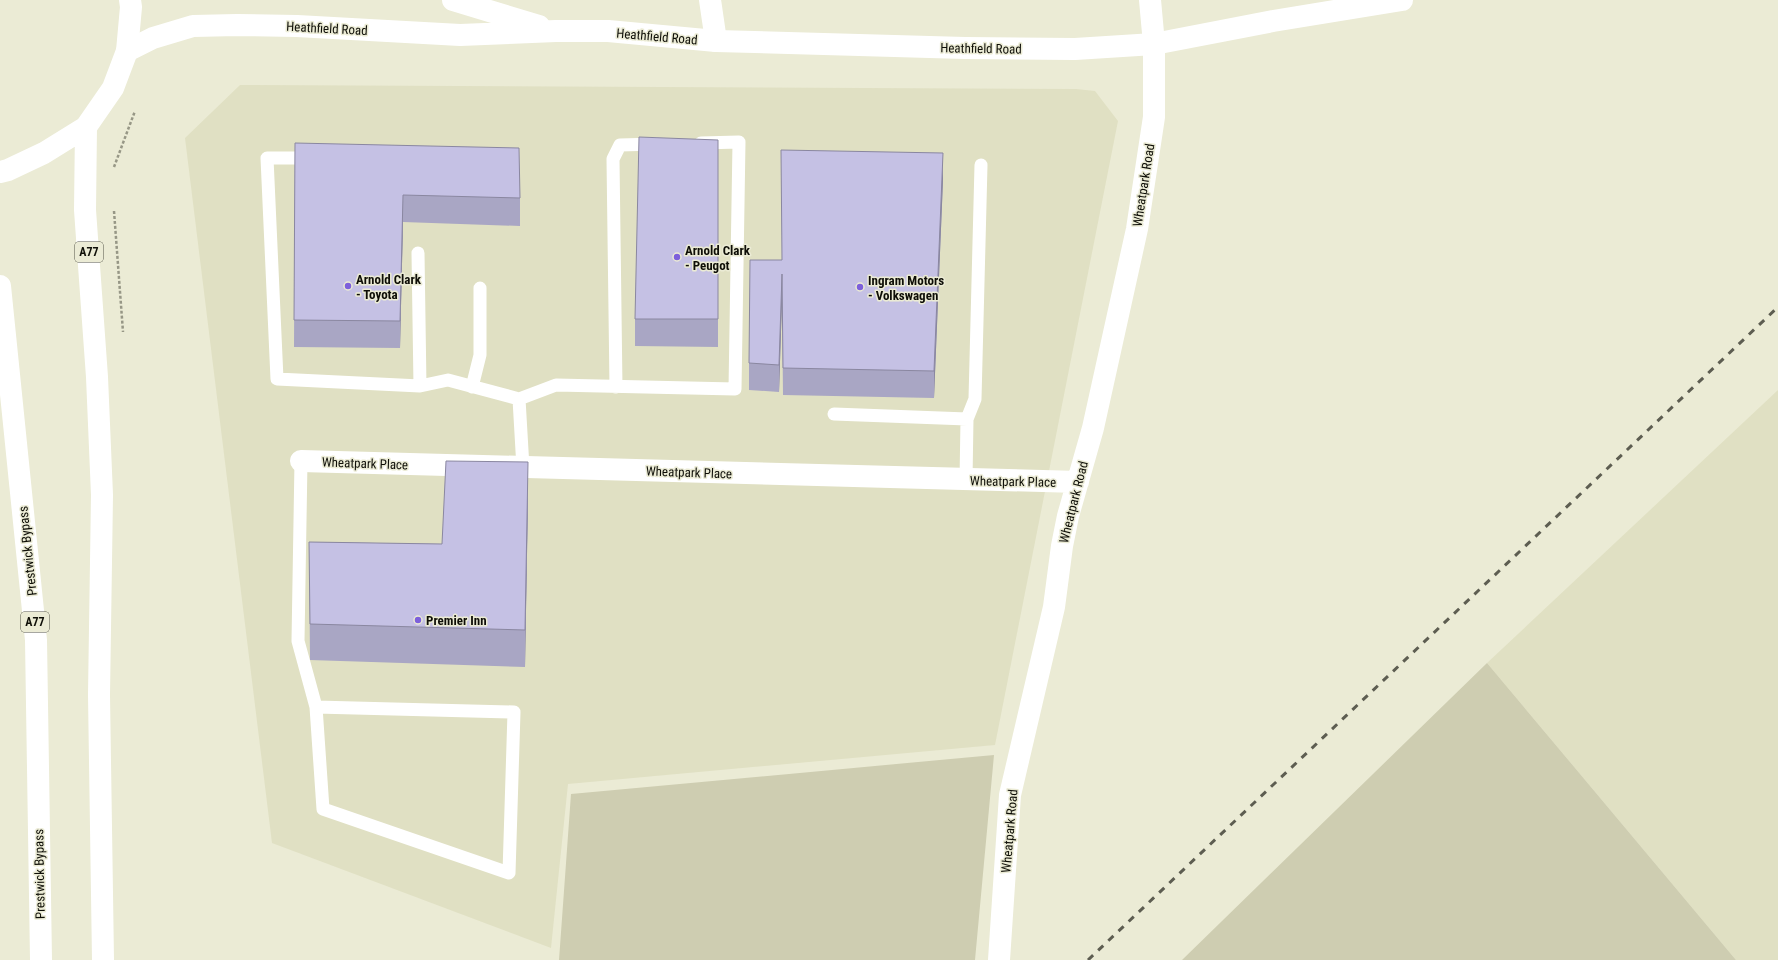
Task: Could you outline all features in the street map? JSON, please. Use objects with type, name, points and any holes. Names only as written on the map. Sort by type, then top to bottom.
[{"type":"main road","points":[[0,172],[8,170],[44,153],[86,127],[113,88],[127,51],[131,7],[130,0]]},
{"type":"main road","name":"Heathfield Road","points":[[453,0],[556,31]]},
{"type":"main road","points":[[710,0],[716,41]]},
{"type":"main road","name":"Wheatpark Road","points":[[999,960],[1010,795],[1052,614],[1062,546],[1092,428],[1137,228],[1154,117],[1154,44],[1150,0]]},
{"type":"main road","name":"Heathfield Road","points":[[127,51],[153,38],[193,26],[297,26],[460,35],[556,31],[608,32],[716,41],[1075,49],[1154,44],[1273,21],[1402,0]]},
{"type":"main road","name":"A77","points":[[86,127],[86,210],[97,377],[102,495],[99,695],[103,960]]},
{"type":"main road","name":"Prestwick Bypass","points":[[0,286],[36,640],[41,960]]},
{"type":"main road","name":"Wheatpark Place","points":[[301,461],[1078,482]]},
{"type":"lane","points":[[322,158],[266,158],[277,379],[420,386],[448,380],[520,399],[556,385],[735,389],[739,142],[691,143]]},
{"type":"lane","points":[[616,386],[612,159],[620,145],[667,144]]},
{"type":"lane","points":[[966,480],[967,419],[975,400],[981,165]]},
{"type":"lane","points":[[418,253],[420,386]]},
{"type":"lane","points":[[472,386],[480,355],[480,288]]},
{"type":"lane","points":[[520,399],[523,468]]},
{"type":"lane","points":[[834,414],[967,419]]},
{"type":"lane","points":[[301,461],[298,642],[316,707],[323,809],[509,872],[514,712],[316,707]]},
{"type":"shaded area","points":[[240,85],[1076,89],[1095,91],[1118,121],[995,745],[568,784],[551,948],[272,843],[185,138]]},
{"type":"shaded area","points":[[1778,390],[1778,960],[1736,960],[1487,663]]},
{"type":"shaded area","points":[[1487,663],[1736,960],[1182,960]]},
{"type":"shaded area","points":[[994,755],[975,960],[559,960],[571,794]]},
{"type":"building","name":"Arnold Clark - Peugot","points":[[639,137],[718,140],[718,319],[635,319]]},
{"type":"building","name":"Arnold Clark - Toyota","points":[[295,143],[519,148],[520,198],[403,195],[400,321],[294,320]]},
{"type":"building","name":"Ingram Motors - Volkswagen","points":[[781,150],[943,153],[934,371],[783,368],[782,274],[779,365],[749,363],[750,260],[782,260]]},
{"type":"building","name":"Premier Inn","points":[[446,461],[528,462],[525,630],[310,624],[309,542],[442,544]]},
{"type":"railway","points":[[1088,960],[1778,307]]},
{"type":"place","name":"Arnold Clark - Peugot","points":[[677,257]]},
{"type":"place","name":"Arnold Clark - Toyota","points":[[348,286]]},
{"type":"place","name":"Ingram Motors - Volkswagen","points":[[860,287]]},
{"type":"place","name":"Premier Inn","points":[[418,620]]}]
